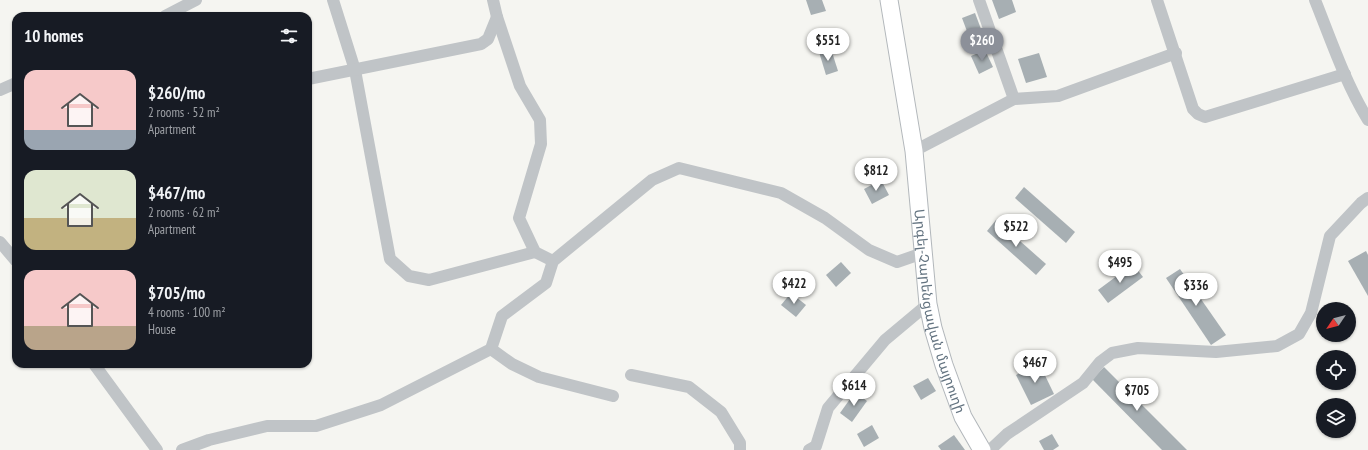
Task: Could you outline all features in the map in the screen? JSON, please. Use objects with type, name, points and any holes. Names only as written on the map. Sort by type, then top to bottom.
[{"type":"main road","name":"Արգել-Չարենցավան մայրուղի","points":[[889,0],[914,151],[928,304],[933,328],[946,373],[963,417],[982,450]]},
{"type":"street","points":[[173,12],[196,0]]},
{"type":"street","points":[[333,0],[355,70],[390,259],[409,276],[429,280],[535,252]]},
{"type":"street","points":[[493,0],[497,17],[520,86],[540,120],[541,144],[519,218],[535,252],[553,261]]},
{"type":"street","points":[[980,0],[1014,99]]},
{"type":"street","points":[[1157,0],[1176,53],[1193,109],[1198,114],[1205,116],[1344,74]]},
{"type":"street","points":[[1315,0],[1344,74],[1357,102],[1368,120]]},
{"type":"street","points":[[312,78],[481,44],[488,39],[497,17]]},
{"type":"street","points":[[914,151],[1014,99],[1058,96],[1176,53]]},
{"type":"street","points":[[0,90],[12,85]]},
{"type":"street","points":[[182,450],[209,440],[267,426],[316,426],[381,405],[491,349],[502,316],[546,283],[553,261],[652,180],[679,168],[781,193],[825,218],[869,250],[897,262],[923,253]]},
{"type":"street","points":[[990,450],[1007,434],[1083,383],[1100,362],[1112,353],[1138,348],[1216,352],[1277,346],[1299,334],[1312,313],[1330,236],[1361,203],[1368,198]]},
{"type":"street","points":[[0,242],[12,256]]},
{"type":"street","points":[[809,450],[816,446],[828,408],[885,340],[928,304]]},
{"type":"street","points":[[491,349],[512,364],[540,376],[613,396]]},
{"type":"street","points":[[97,368],[157,450]]},
{"type":"street","points":[[631,375],[689,387],[721,412],[740,443],[740,450]]},
{"type":"building","points":[[806,0],[822,0],[826,11],[811,15]]},
{"type":"building","points":[[992,0],[1012,0],[1016,12],[999,19]]},
{"type":"building","points":[[975,13],[981,29],[968,34],[962,18]]},
{"type":"building","points":[[831,49],[838,71],[826,75],[819,52]]},
{"type":"building","points":[[985,50],[993,67],[979,74],[971,56]]},
{"type":"building","points":[[1039,53],[1047,77],[1026,83],[1018,59]]},
{"type":"building","points":[[881,180],[889,195],[872,204],[864,189]]},
{"type":"building","points":[[1024,187],[1075,232],[1066,243],[1015,198]]},
{"type":"building","points":[[996,220],[1046,264],[1036,275],[987,231]]},
{"type":"building","points":[[1366,251],[1368,255],[1368,296],[1348,261]]},
{"type":"building","points":[[841,262],[851,273],[836,287],[826,275]]},
{"type":"building","points":[[1133,264],[1143,277],[1108,303],[1098,290]]},
{"type":"building","points":[[1180,269],[1226,335],[1211,345],[1166,278]]},
{"type":"building","points":[[791,293],[806,305],[796,317],[781,305]]},
{"type":"building","points":[[1039,363],[1054,394],[1031,405],[1016,375]]},
{"type":"building","points":[[1104,367],[1187,450],[1162,450],[1092,379]]},
{"type":"building","points":[[928,378],[936,391],[921,400],[913,386]]},
{"type":"building","points":[[855,392],[867,401],[852,422],[840,413]]},
{"type":"building","points":[[872,425],[879,438],[864,447],[857,434]]},
{"type":"building","points":[[1052,434],[1059,446],[1053,450],[1044,450],[1039,441]]},
{"type":"building","points":[[954,435],[965,450],[941,450],[938,446]]}]
